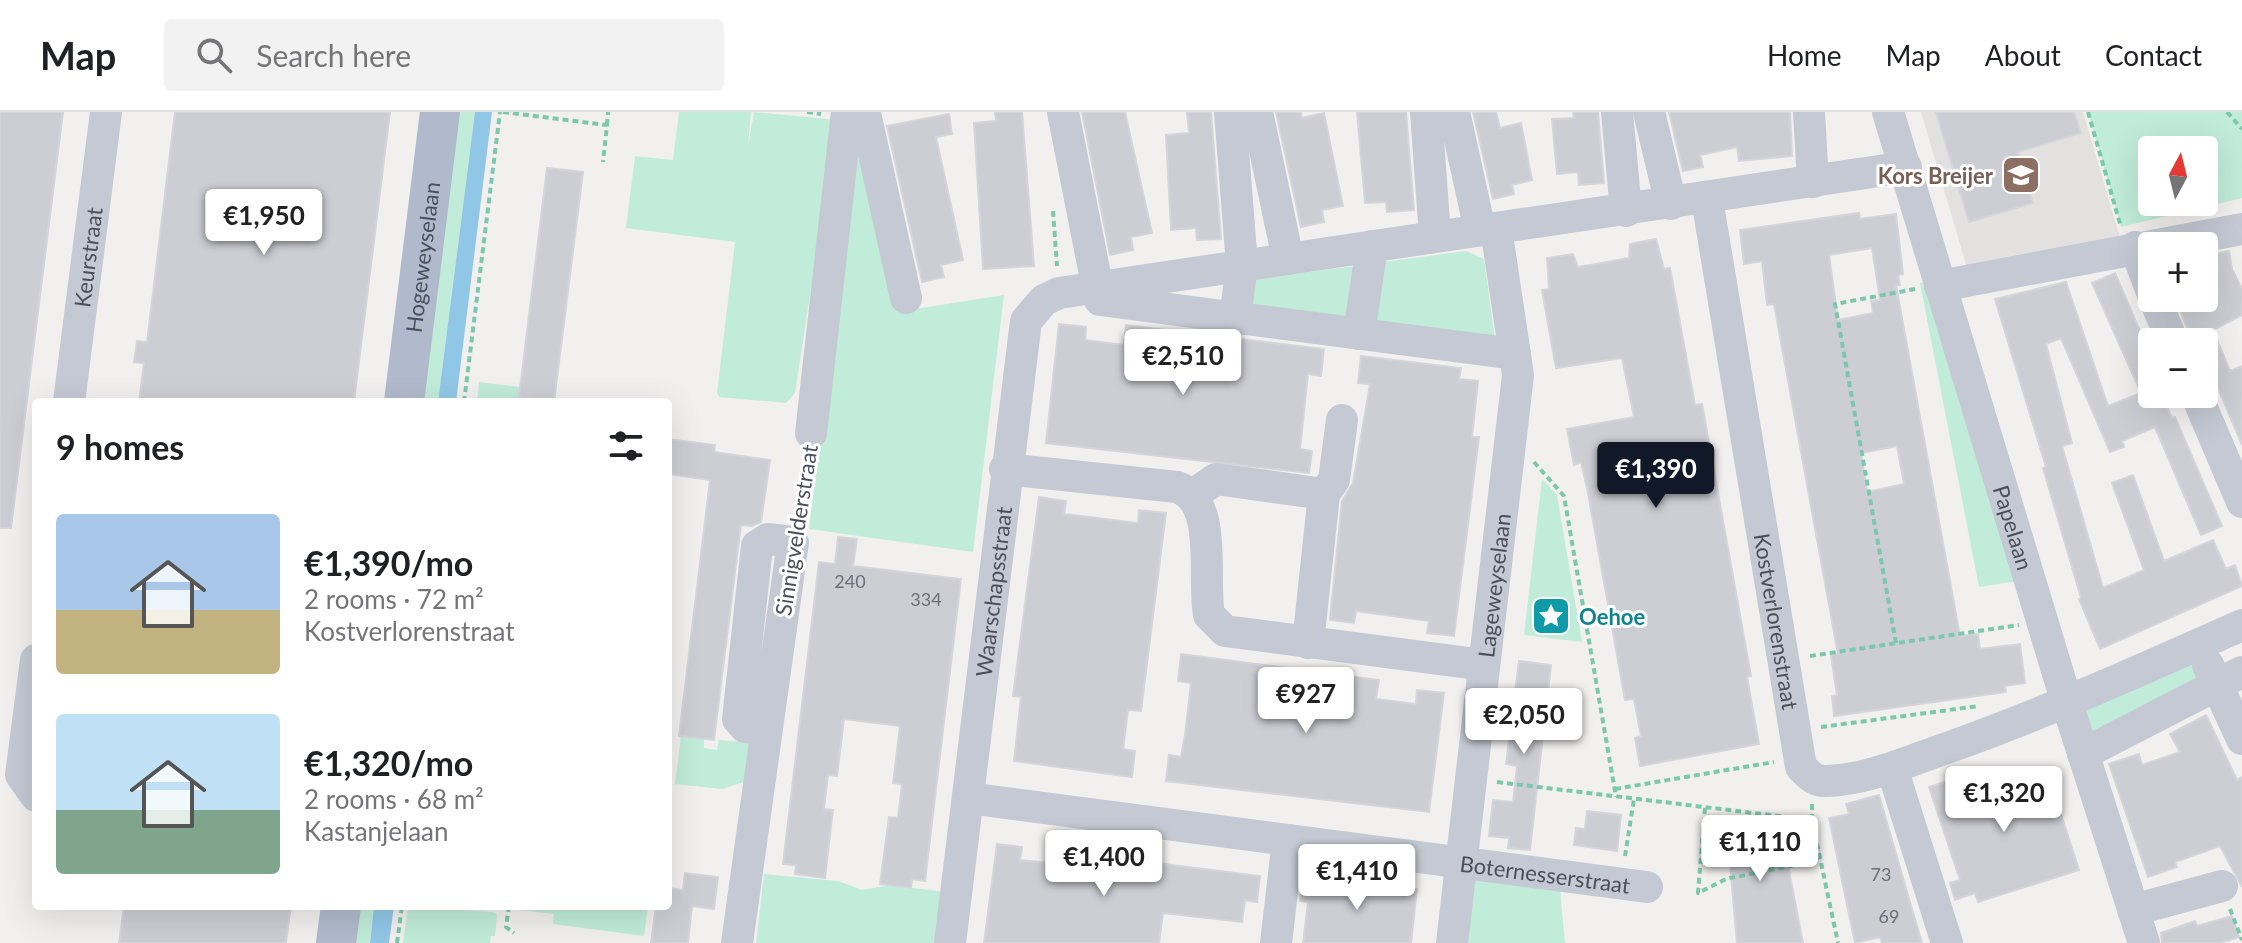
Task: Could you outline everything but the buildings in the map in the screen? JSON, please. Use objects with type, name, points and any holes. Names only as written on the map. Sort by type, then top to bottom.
[{"type":"main road","name":"Hogeweyselaan","points":[[404,398],[440,112]]},
{"type":"main road","points":[[336,943],[340,910]]},
{"type":"street","name":"Keurstraat","points":[[70,398],[106,112]]},
{"type":"street","points":[[1063,112],[1100,300],[1515,354]]},
{"type":"street","points":[[1230,112],[1242,265],[1235,318]]},
{"type":"street","points":[[1257,112],[1288,259]]},
{"type":"street","points":[[1426,112],[1435,236]]},
{"type":"street","points":[[1454,112],[1488,229]]},
{"type":"street","points":[[1617,112],[1626,211]]},
{"type":"street","points":[[1649,112],[1671,204]]},
{"type":"street","points":[[1809,112],[1813,182]]},
{"type":"street","name":"Papelaan","points":[[1888,112],[2042,622],[2144,943]]},
{"type":"street","name":"Sinnigvelderstraat","points":[[811,433],[847,114],[865,113],[906,298]]},
{"type":"street","name":"Waarschapsstraat","points":[[950,943],[1005,469],[1026,321],[1044,300],[1059,293],[1097,287],[1707,199],[1906,167]]},
{"type":"street","name":"Kostverlorenstraat","points":[[1707,199],[1783,660],[1802,756]]},
{"type":"street","name":"Lageweyselaan","points":[[1452,943],[1518,375],[1488,229]]},
{"type":"street","points":[[1939,282],[2242,229]]},
{"type":"street","points":[[1359,334],[1372,246]]},
{"type":"street","points":[[2131,248],[2138,263]]},
{"type":"street","points":[[2202,408],[2242,502]]},
{"type":"street","points":[[1308,643],[1324,494],[1334,480],[1342,420]]},
{"type":"street","points":[[1005,469],[1177,487],[1193,495],[1203,511],[1207,608],[1212,622],[1225,631],[1484,665]]},
{"type":"street","points":[[1193,495],[1216,479],[1324,494]]},
{"type":"street","name":"Sinnigvelderstraat","points":[[737,943],[793,542]]},
{"type":"street","points":[[1802,756],[1826,781],[1892,768],[2067,703],[2242,625]]},
{"type":"street","points":[[2198,645],[2229,678],[2242,739]]},
{"type":"street","points":[[2083,754],[2229,678]]},
{"type":"street","points":[[21,792],[32,691]]},
{"type":"street","points":[[1892,768],[1947,943]]},
{"type":"street","name":"Boternesserstraat","points":[[968,798],[1634,885]]},
{"type":"street","points":[[1276,943],[1288,840]]},
{"type":"street","points":[[2133,910],[2225,894]]},
{"type":"path","points":[[465,398],[502,112],[607,125]]},
{"type":"path","points":[[603,162],[608,112]]},
{"type":"path","points":[[2088,112],[2131,248]]},
{"type":"path","points":[[2227,112],[2242,129]]},
{"type":"path","points":[[1896,643],[1835,304],[1939,282]]},
{"type":"path","name":"Sinnigvelderstraat","points":[[793,542],[811,433]]},
{"type":"path","points":[[1511,436],[1564,496],[1616,797]]},
{"type":"path","points":[[1783,660],[2042,622]]},
{"type":"path","points":[[1615,789],[1802,756],[1981,706]]},
{"type":"path","points":[[1802,756],[1838,943]]},
{"type":"path","points":[[1470,779],[1812,820]]},
{"type":"path","points":[[1634,799],[1634,885]]},
{"type":"path","points":[[1705,808],[1698,893],[1726,879],[1801,864]]},
{"type":"path","points":[[2225,894],[2242,940]]},
{"type":"path","points":[[397,943],[401,910]]},
{"type":"path","points":[[508,910],[506,927],[514,933]]},
{"type":"shaded area","name":"Kors Breijer","points":[[1921,112],[2083,112],[2120,238],[1967,268]]},
{"type":"green space","points":[[451,112],[475,112],[439,398],[415,398]]},
{"type":"green space","points":[[679,112],[751,112],[748,146],[754,112],[837,120],[795,393],[786,403],[719,397],[717,393],[735,242],[626,228],[635,156],[673,160]]},
{"type":"green space","points":[[2088,112],[2242,112],[2242,198],[2218,204],[2218,136],[2138,136],[2138,216],[2167,216],[2121,227]]},
{"type":"green space","points":[[859,124],[902,311],[1004,295],[973,552],[809,529]]},
{"type":"green space","points":[[1466,251],[1484,259],[1495,340],[1247,308],[1250,280]]},
{"type":"green space","points":[[1923,282],[2018,581],[1979,587],[1920,283]]},
{"type":"green space","points":[[479,382],[520,387],[519,395],[539,398],[477,398]]},
{"type":"green space","points":[[1542,479],[1557,495],[1582,642],[1524,635]]},
{"type":"green space","points":[[2193,658],[2205,680],[2092,733],[2086,710]]},
{"type":"green space","points":[[681,735],[704,738],[704,748],[717,750],[719,740],[751,743],[744,782],[722,789],[675,784]]},
{"type":"green space","points":[[764,874],[838,881],[862,890],[890,885],[946,892],[940,943],[756,943]]},
{"type":"green space","points":[[1473,879],[1560,889],[1565,943],[1465,943]]},
{"type":"green space","points":[[348,910],[374,910],[370,943],[345,943]]},
{"type":"green space","points":[[407,910],[464,910],[497,914],[495,936],[491,936],[490,943],[403,943]]},
{"type":"green space","points":[[521,910],[647,910],[644,936],[553,924],[554,914]]},
{"type":"water","points":[[475,112],[492,112],[456,398],[439,398]]},
{"type":"water","points":[[374,910],[393,910],[389,943],[370,943]]},
{"type":"place","name":"Kors Breijer","points":[[2021,175]]},
{"type":"place","name":"Oehoe","points":[[1551,616]]}]
